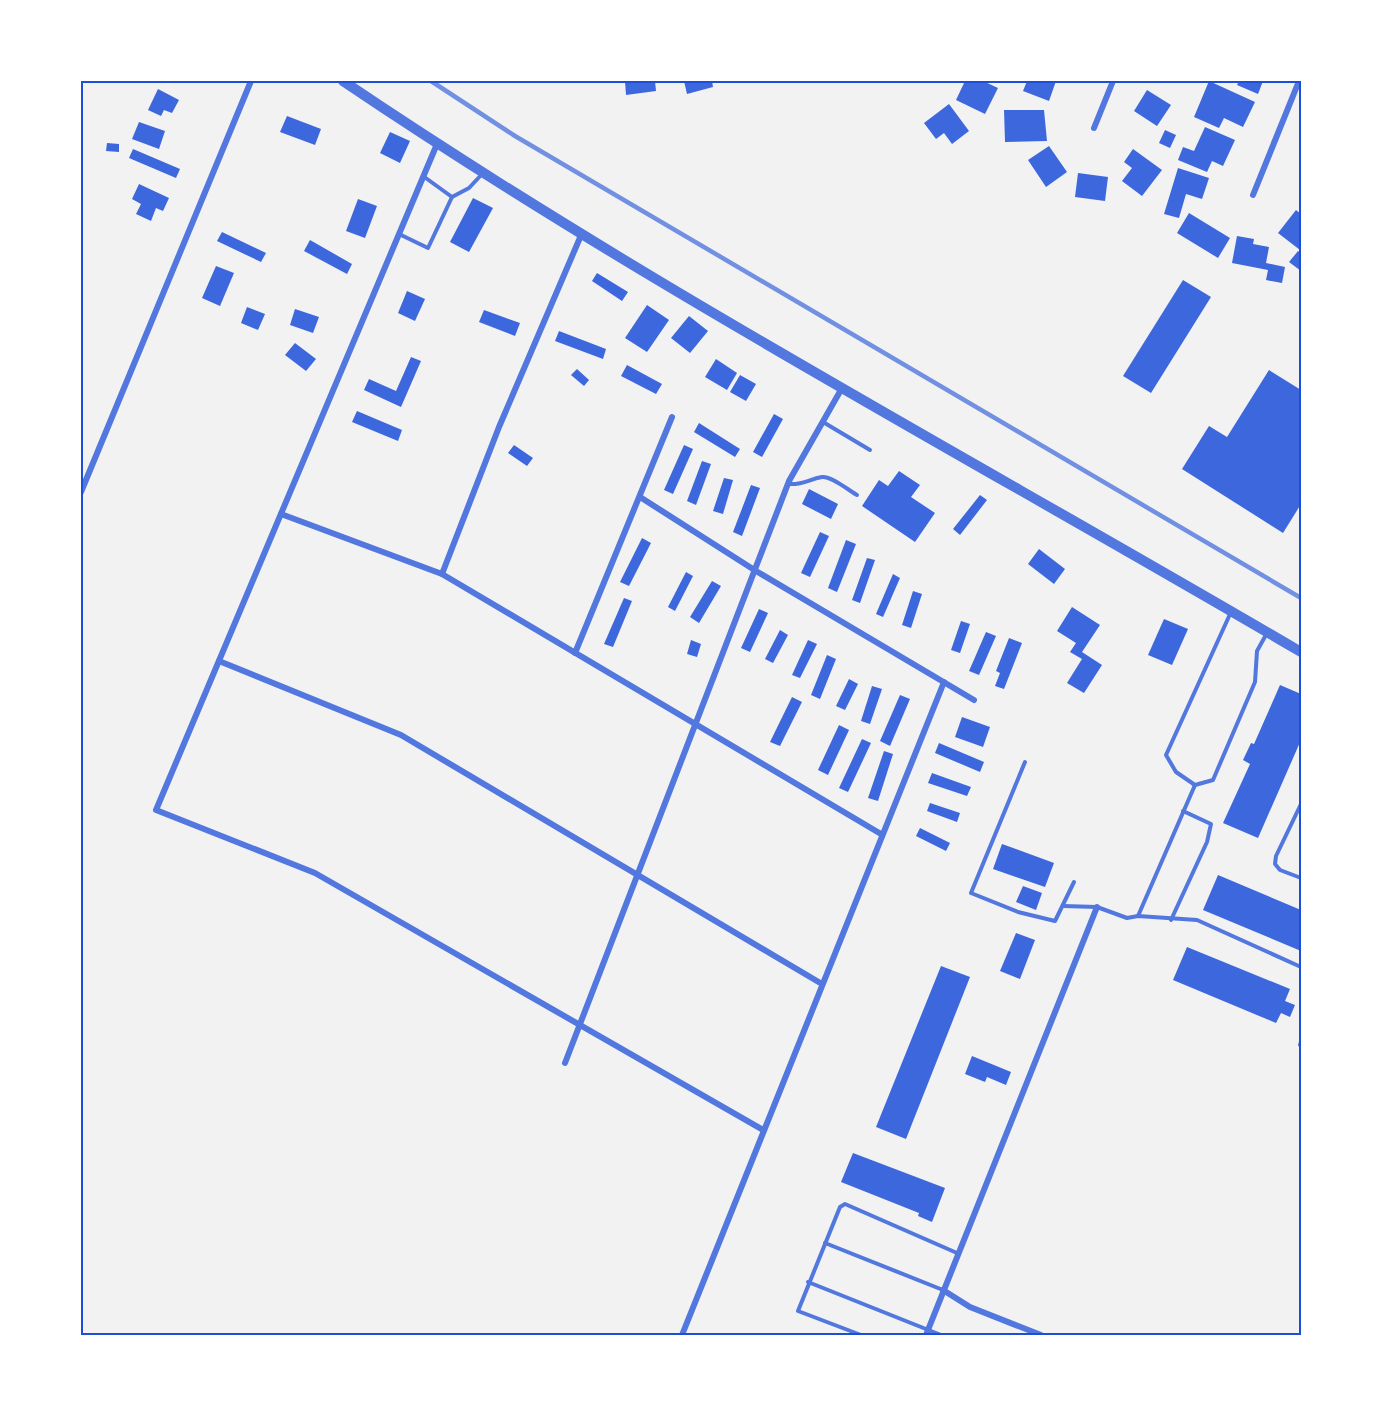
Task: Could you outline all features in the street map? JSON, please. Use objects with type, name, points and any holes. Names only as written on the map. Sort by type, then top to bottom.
[{"type":"street","points":[[81,492],[251,81]]},
{"type":"street","points":[[343,81],[484,173],[842,387],[1013,488],[1301,652]]},
{"type":"street","points":[[1094,128],[1113,81]]},
{"type":"street","points":[[1253,195],[1299,81]]},
{"type":"street","points":[[437,144],[156,810],[315,873],[763,1130]]},
{"type":"street","points":[[442,574],[500,427],[583,232]]},
{"type":"street","points":[[565,1063],[581,1027],[636,876],[788,484],[842,387]]},
{"type":"street","points":[[574,654],[672,417]]},
{"type":"street","points":[[640,497],[756,571],[974,700]]},
{"type":"street","points":[[281,514],[442,574],[881,834]]},
{"type":"street","points":[[219,661],[401,735],[822,984]]},
{"type":"street","points":[[682,1335],[881,834],[944,682]]},
{"type":"street","points":[[927,1332],[1097,907]]},
{"type":"street","points":[[943,1290],[970,1307],[1041,1335]]},
{"type":"lane","points":[[399,234],[428,248],[452,197],[469,188],[484,173]]},
{"type":"lane","points":[[423,176],[452,197]]},
{"type":"lane","points":[[823,422],[870,450]]},
{"type":"lane","points":[[788,484],[802,485],[821,477],[857,495]]},
{"type":"lane","points":[[1195,785],[1176,772],[1166,755],[1231,611]]},
{"type":"lane","points":[[1138,916],[1195,785],[1213,780],[1255,682],[1257,651],[1268,632]]},
{"type":"lane","points":[[1025,762],[971,893],[1018,912],[1055,921],[1074,882]]},
{"type":"lane","points":[[1301,804],[1276,856],[1275,864],[1280,870],[1301,879]]},
{"type":"lane","points":[[1172,920],[1207,842],[1211,824],[1183,811]]},
{"type":"lane","points":[[1063,906],[1097,907],[1127,918],[1138,916],[1197,920],[1301,967]]},
{"type":"lane","points":[[861,1335],[798,1311],[840,1207],[845,1204],[957,1253]]},
{"type":"lane","points":[[825,1243],[943,1290]]},
{"type":"lane","points":[[808,1282],[927,1332],[941,1335]]},
{"type":"building","points":[[625,81],[655,81],[656,91],[626,95]]},
{"type":"building","points":[[684,81],[712,81],[713,87],[687,94]]},
{"type":"building","points":[[965,81],[983,81],[998,88],[985,114],[956,100]]},
{"type":"building","points":[[1027,81],[1056,81],[1049,101],[1023,91]]},
{"type":"building","points":[[1209,81],[1255,102],[1243,127],[1224,118],[1219,128],[1194,117]]},
{"type":"building","points":[[1239,81],[1263,81],[1258,94],[1237,85]]},
{"type":"building","points":[[158,89],[179,100],[172,113],[164,110],[161,116],[148,110]]},
{"type":"building","points":[[1147,90],[1171,105],[1157,126],[1134,111]]},
{"type":"building","points":[[949,104],[969,131],[952,144],[944,133],[936,139],[924,123]]},
{"type":"building","points":[[1004,110],[1044,110],[1047,141],[1005,142]]},
{"type":"building","points":[[287,116],[321,129],[315,145],[280,132]]},
{"type":"building","points":[[139,122],[165,131],[159,149],[132,139]]},
{"type":"building","points":[[1205,127],[1235,140],[1223,166],[1212,161],[1207,172],[1178,160],[1183,147],[1194,151]]},
{"type":"building","points":[[1165,130],[1176,135],[1170,148],[1159,143]]},
{"type":"building","points":[[390,132],[410,141],[400,163],[380,153]]},
{"type":"building","points":[[107,143],[119,144],[119,152],[106,151]]},
{"type":"building","points":[[1049,146],[1067,172],[1046,187],[1028,160]]},
{"type":"building","points":[[133,149],[180,169],[176,178],[129,158]]},
{"type":"building","points":[[1133,149],[1162,170],[1142,196],[1122,181],[1132,168],[1124,162]]},
{"type":"building","points":[[1178,168],[1209,178],[1202,199],[1186,194],[1179,218],[1164,214]]},
{"type":"building","points":[[1078,173],[1108,177],[1105,201],[1075,197]]},
{"type":"building","points":[[139,184],[169,198],[163,211],[156,208],[151,221],[136,214],[141,204],[132,199]]},
{"type":"building","points":[[473,198],[493,208],[469,252],[450,242]]},
{"type":"building","points":[[358,199],[377,206],[365,238],[346,231]]},
{"type":"building","points":[[1296,210],[1301,214],[1300,250],[1278,233]]},
{"type":"building","points":[[1189,213],[1230,238],[1218,258],[1177,233]]},
{"type":"building","points":[[222,232],[266,253],[261,262],[217,241]]},
{"type":"building","points":[[1237,236],[1254,239],[1253,244],[1269,247],[1266,263],[1285,267],[1282,283],[1266,280],[1268,270],[1232,263]]},
{"type":"building","points":[[310,240],[352,264],[347,274],[304,251]]},
{"type":"building","points":[[1298,251],[1301,253],[1301,271],[1289,262]]},
{"type":"building","points":[[216,266],[234,273],[220,306],[202,298]]},
{"type":"building","points":[[597,273],[628,292],[622,301],[592,281]]},
{"type":"building","points":[[1183,280],[1211,297],[1151,393],[1123,376]]},
{"type":"building","points":[[407,291],[425,299],[415,321],[398,313]]},
{"type":"building","points":[[647,305],[669,320],[647,352],[625,338]]},
{"type":"building","points":[[247,307],[265,314],[258,330],[241,323]]},
{"type":"building","points":[[295,309],[319,317],[313,333],[290,325]]},
{"type":"building","points":[[484,310],[520,323],[515,336],[479,322]]},
{"type":"building","points":[[689,316],[708,331],[690,353],[671,338]]},
{"type":"building","points":[[559,331],[606,349],[603,359],[555,341]]},
{"type":"building","points":[[295,343],[316,359],[306,371],[285,355]]},
{"type":"building","points":[[411,357],[421,361],[401,407],[364,390],[369,379],[396,391]]},
{"type":"building","points":[[716,359],[737,373],[727,390],[705,377]]},
{"type":"building","points":[[627,365],[662,384],[656,394],[621,376]]},
{"type":"building","points":[[577,369],[589,380],[584,386],[571,375]]},
{"type":"building","points":[[1269,370],[1301,390],[1301,504],[1283,533],[1182,469],[1209,426],[1227,437]]},
{"type":"building","points":[[740,375],[756,384],[746,401],[730,392]]},
{"type":"building","points":[[357,411],[402,430],[398,441],[352,422]]},
{"type":"building","points":[[774,414],[783,419],[762,457],[753,452]]},
{"type":"building","points":[[699,423],[740,449],[735,457],[694,432]]},
{"type":"building","points":[[514,445],[533,458],[527,466],[508,453]]},
{"type":"building","points":[[684,445],[693,449],[673,494],[664,490]]},
{"type":"building","points":[[702,461],[711,464],[696,505],[687,501]]},
{"type":"building","points":[[899,471],[920,485],[911,497],[935,513],[915,542],[862,506],[879,480],[888,486]]},
{"type":"building","points":[[724,478],[733,480],[723,514],[713,511]]},
{"type":"building","points":[[751,485],[760,488],[742,536],[733,532]]},
{"type":"building","points":[[809,489],[838,504],[831,519],[802,504]]},
{"type":"building","points":[[980,495],[987,500],[960,535],[953,529]]},
{"type":"building","points":[[820,532],[829,536],[810,577],[801,573]]},
{"type":"building","points":[[642,538],[651,543],[629,586],[620,582]]},
{"type":"building","points":[[846,540],[856,544],[837,592],[828,588]]},
{"type":"building","points":[[1039,549],[1065,569],[1054,584],[1028,564]]},
{"type":"building","points":[[867,558],[875,560],[860,603],[852,600]]},
{"type":"building","points":[[686,572],[693,576],[675,611],[668,607]]},
{"type":"building","points":[[893,574],[900,578],[883,617],[876,614]]},
{"type":"building","points":[[712,581],[721,586],[699,623],[690,617]]},
{"type":"building","points":[[913,591],[922,594],[911,628],[902,625]]},
{"type":"building","points":[[624,598],[632,601],[613,647],[604,644]]},
{"type":"building","points":[[1072,607],[1100,625],[1082,652],[1102,665],[1084,693],[1067,683],[1082,659],[1070,652],[1076,643],[1057,631]]},
{"type":"building","points":[[759,609],[768,613],[750,652],[741,648]]},
{"type":"building","points":[[1164,619],[1188,629],[1172,665],[1148,655]]},
{"type":"building","points":[[961,621],[970,624],[960,653],[951,650]]},
{"type":"building","points":[[780,630],[788,635],[773,663],[765,659]]},
{"type":"building","points":[[986,632],[996,636],[979,675],[969,671]]},
{"type":"building","points":[[1009,638],[1022,643],[1004,689],[995,686],[1000,673],[996,671]]},
{"type":"building","points":[[691,640],[701,644],[697,657],[687,654]]},
{"type":"building","points":[[808,640],[817,644],[800,678],[792,675]]},
{"type":"building","points":[[827,655],[836,659],[820,699],[811,695]]},
{"type":"building","points":[[849,679],[858,684],[845,710],[836,706]]},
{"type":"building","points":[[1280,685],[1301,694],[1301,740],[1258,838],[1223,823],[1250,764],[1243,760],[1251,743],[1254,744]]},
{"type":"building","points":[[872,686],[882,689],[870,724],[861,721]]},
{"type":"building","points":[[900,695],[910,699],[890,746],[880,741]]},
{"type":"building","points":[[792,697],[802,702],[780,746],[770,742]]},
{"type":"building","points":[[962,717],[990,727],[983,747],[955,737]]},
{"type":"building","points":[[839,725],[849,730],[828,775],[818,770]]},
{"type":"building","points":[[862,739],[871,743],[848,792],[839,788]]},
{"type":"building","points":[[939,743],[984,762],[980,772],[935,753]]},
{"type":"building","points":[[884,751],[893,754],[878,801],[868,798]]},
{"type":"building","points":[[932,773],[971,787],[967,796],[928,783]]},
{"type":"building","points":[[930,803],[960,813],[957,822],[927,811]]},
{"type":"building","points":[[920,828],[950,843],[946,851],[916,836]]},
{"type":"building","points":[[1002,844],[1054,863],[1045,887],[993,869]]},
{"type":"building","points":[[1218,875],[1301,910],[1301,951],[1203,910]]},
{"type":"building","points":[[1023,886],[1042,893],[1036,910],[1016,902]]},
{"type":"building","points":[[1016,933],[1035,940],[1020,979],[1000,971]]},
{"type":"building","points":[[1187,947],[1290,989],[1285,1001],[1295,1005],[1290,1017],[1281,1013],[1276,1023],[1173,980]]},
{"type":"building","points":[[941,966],[970,977],[906,1139],[876,1127]]},
{"type":"building","points":[[972,1056],[1011,1072],[1006,1085],[987,1077],[985,1082],[965,1074]]},
{"type":"building","points":[[853,1153],[945,1188],[932,1222],[918,1216],[919,1213],[841,1182]]},
{"type":"railway","points":[[431,81],[515,136],[1301,598]]}]
